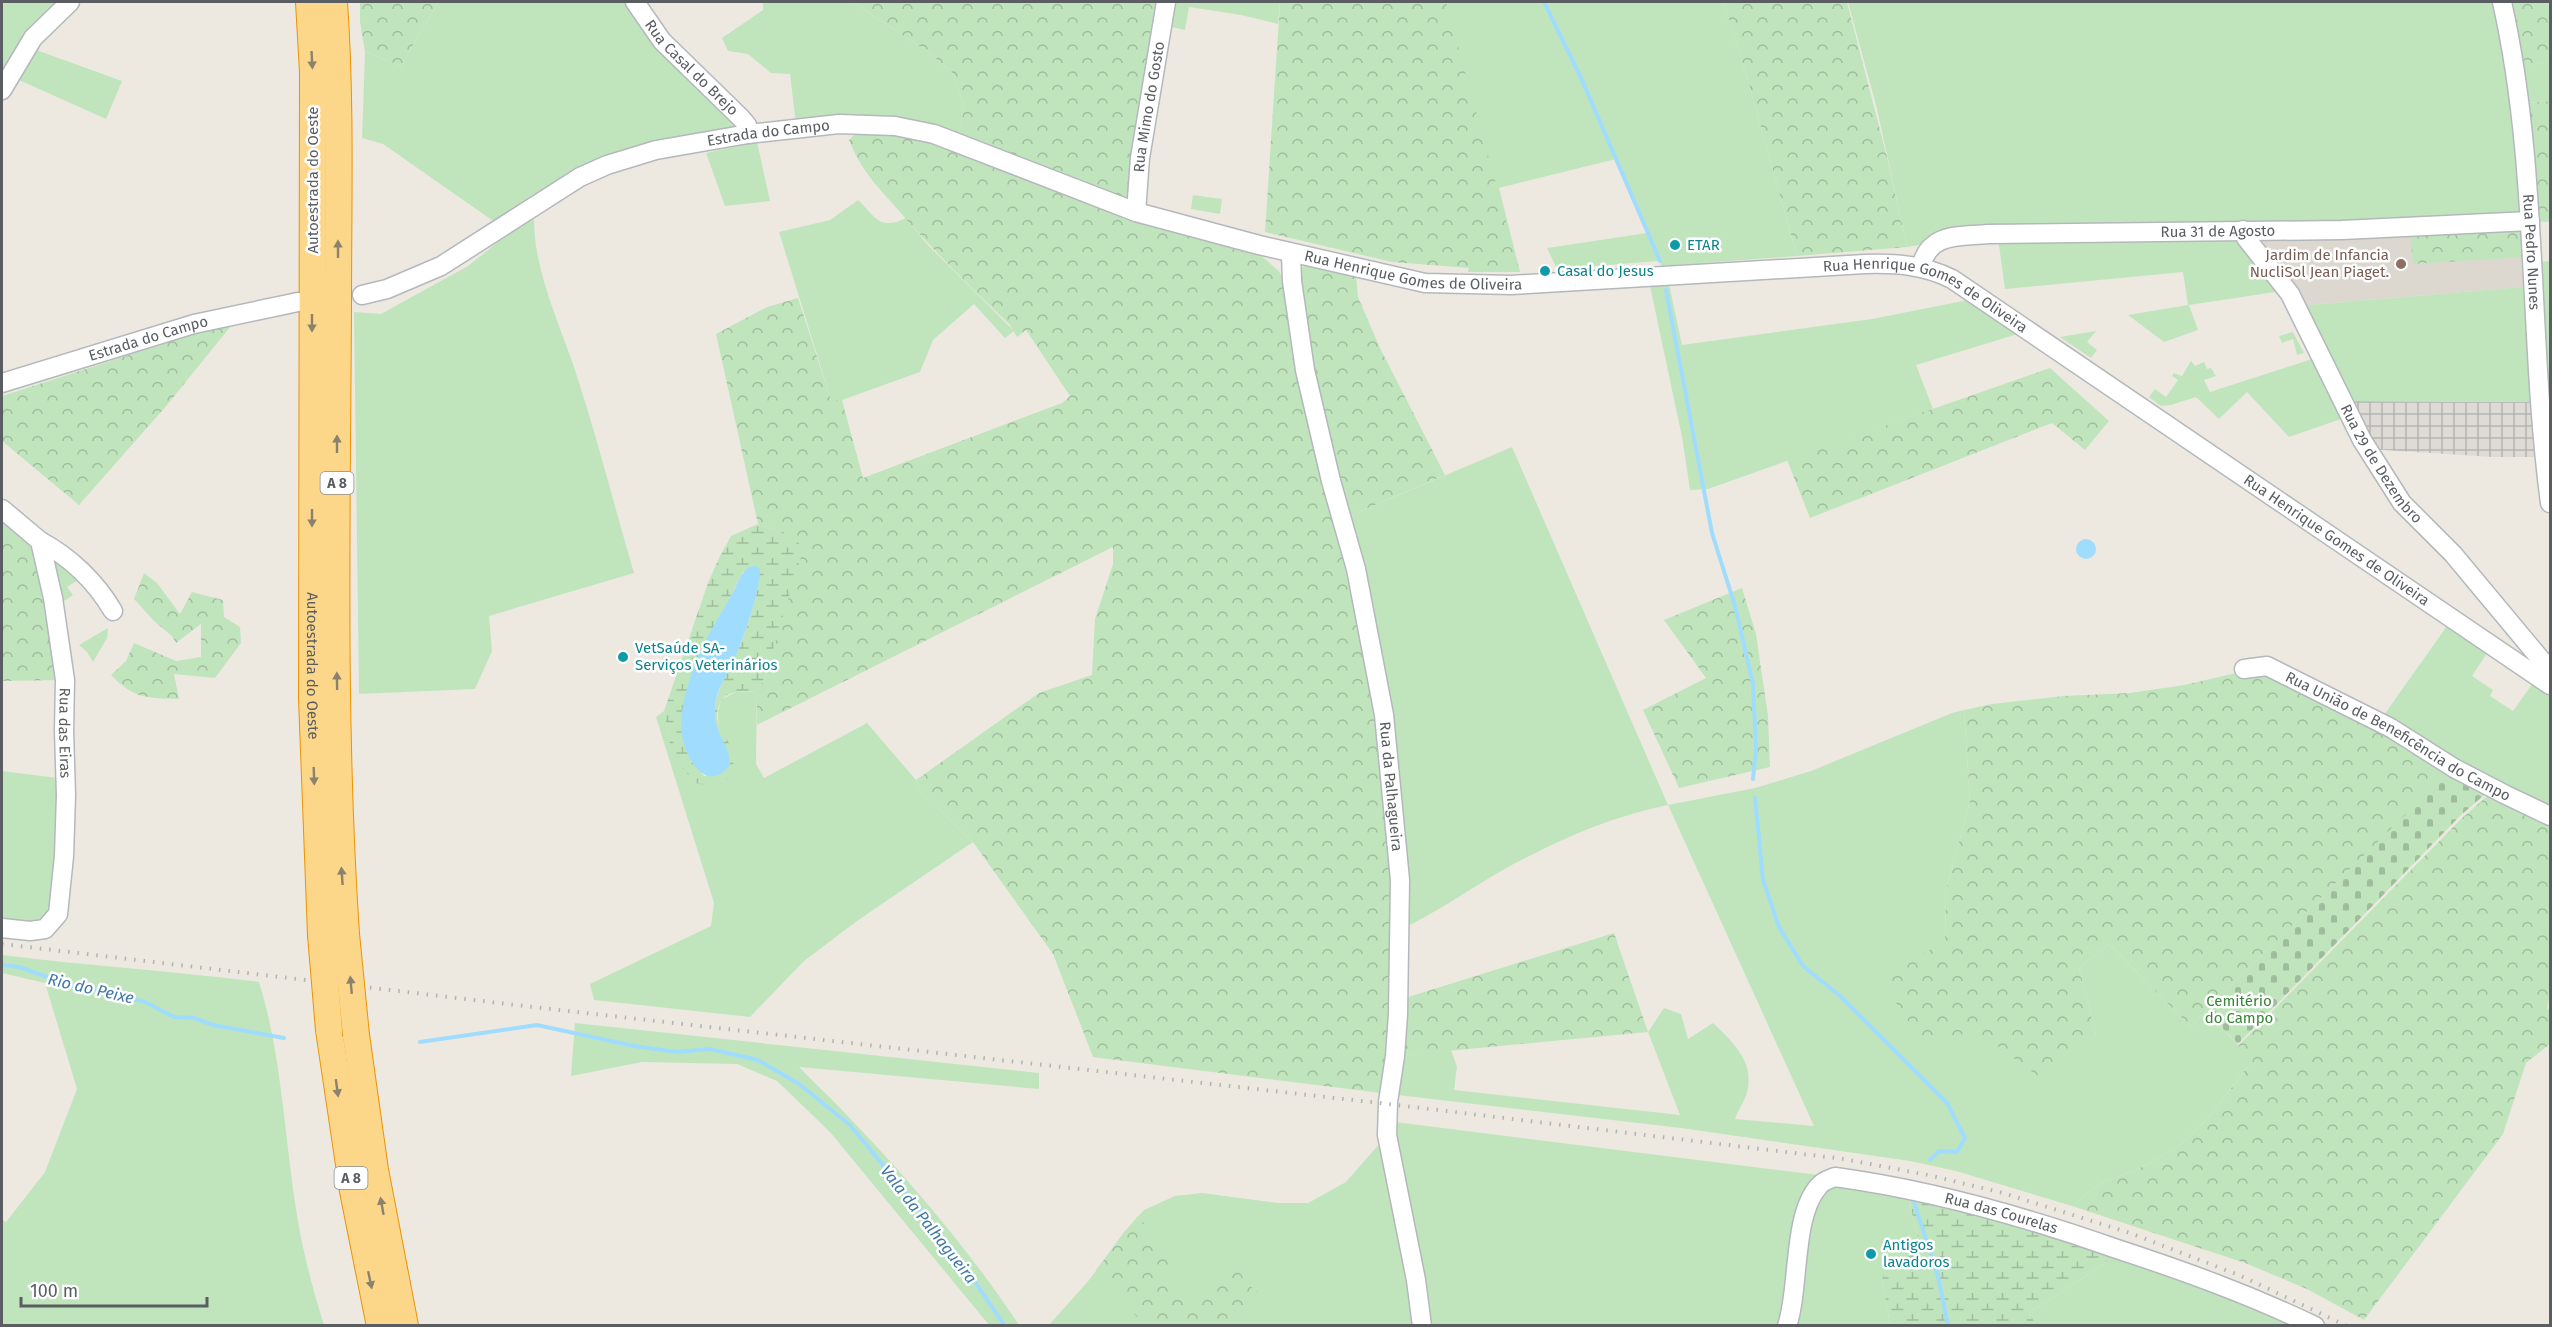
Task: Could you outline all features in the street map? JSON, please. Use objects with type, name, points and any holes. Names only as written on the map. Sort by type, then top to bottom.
[{"type":"highway","name":"Autoestrada do Oeste","points":[[309,2],[313,72],[312,699],[321,935],[330,1030],[353,1191],[380,1326]]},
{"type":"highway","name":"Autoestrada do Oeste","points":[[334,2],[339,162],[338,703],[341,859],[356,1035],[375,1170],[405,1326]]},
{"type":"street","points":[[2,90],[33,38],[70,2]]},
{"type":"street","name":"Rua Mimo do Gosto","points":[[1136,212],[1140,158],[1166,2]]},
{"type":"street","name":"Rua Pedro Nunes","points":[[2502,2],[2512,47],[2530,221],[2544,457],[2550,503]]},
{"type":"street","name":"Rua Casal do Brejo","points":[[641,3],[662,41],[741,118],[747,125],[748,134]]},
{"type":"street","name":"Estrada do Campo","points":[[362,295],[409,281],[454,259],[593,170],[656,150],[748,134],[838,124],[913,129],[955,140],[1136,212],[1194,229]]},
{"type":"street","name":"Rua 31 de Agosto","points":[[1921,267],[1924,254],[1930,246],[1942,239],[1988,234],[2342,230],[2530,221]]},
{"type":"street","name":"Rua Henrique Gomes de Oliveira","points":[[1194,229],[1425,283],[1474,286],[1865,264],[1921,267],[1952,279],[2545,681]]},
{"type":"street","name":"Rua 29 de Dezembro","points":[[2243,230],[2246,238],[2290,294],[2362,440],[2402,503],[2452,554],[2543,662],[2545,681]]},
{"type":"street","name":"Rua da Palhagueira","points":[[1291,253],[1292,281],[1305,370],[1331,481],[1356,568],[1383,715],[1400,880],[1398,1014],[1388,1102],[1387,1135],[1416,1280],[1422,1326]]},
{"type":"street","name":"Estrada do Campo","points":[[2,383],[194,324],[298,302]]},
{"type":"street","points":[[2,509],[40,541],[56,549],[83,573],[105,596],[113,611]]},
{"type":"street","name":"Rua das Eiras","points":[[2,928],[30,932],[45,929],[58,914],[64,856],[65,680],[53,598],[40,541]]},
{"type":"street","name":"Rua União de Beneficência do Campo","points":[[2244,669],[2267,666],[2391,728],[2454,768],[2550,816]]},
{"type":"street","name":"Rua das Courelas","points":[[1787,1326],[1806,1211],[1812,1195],[1821,1184],[1835,1177],[1978,1204],[2051,1226],[2218,1283],[2314,1326]]},
{"type":"shaded area","name":"Jardim de Infancia NucliSol Jean Piaget.","points":[[2508,221],[2535,286],[2297,306],[2246,238]]},
{"type":"shaded area","points":[[2344,401],[2541,402],[2544,457],[2493,457],[2368,449]]},
{"type":"green space","points":[[2,2],[70,2],[2,90]]},
{"type":"green space","points":[[360,2],[438,2],[401,66],[365,52],[360,22]]},
{"type":"green space","points":[[438,2],[631,2],[737,124],[737,127],[619,153],[496,223],[383,144],[362,138],[365,52],[401,66]]},
{"type":"green space","points":[[763,2],[853,2],[931,54],[952,72],[964,106],[959,135],[796,124],[790,74],[771,73],[748,54],[728,51],[722,38],[763,10]]},
{"type":"green space","points":[[853,2],[1166,2],[1138,208],[959,135],[964,106],[952,72],[931,54]]},
{"type":"green space","points":[[1166,2],[1280,2],[1278,24],[1241,15],[1189,7],[1185,30],[1162,25]]},
{"type":"green space","points":[[1280,2],[1446,2],[1520,272],[1392,262],[1265,232]]},
{"type":"green space","points":[[1401,2],[1723,2],[1745,70],[1797,256],[1662,266],[1659,261],[1557,269],[1547,248],[1647,233],[1616,159],[1499,188],[1520,272],[1468,272],[1469,265]]},
{"type":"green space","points":[[1723,2],[1847,2],[1888,161],[1907,247],[1797,256],[1745,70]]},
{"type":"green space","points":[[1848,2],[2502,2],[2515,67],[2550,62],[2550,101],[2526,103],[2530,221],[2243,230],[2288,290],[2189,305],[2198,330],[2164,342],[2128,315],[2188,305],[2183,272],[2005,289],[1998,238],[1988,234],[1907,247],[1877,109]]},
{"type":"green space","points":[[2502,2],[2550,2],[2550,62],[2515,68]]},
{"type":"green space","points":[[28,47],[122,81],[106,119],[10,76]]},
{"type":"green space","points":[[2550,101],[2550,222],[2530,221],[2526,103]]},
{"type":"green space","points":[[855,134],[914,137],[1254,250],[1279,271],[1284,281],[1304,266],[1311,265],[1356,276],[1358,297],[1380,348],[1445,475],[1342,519],[1384,715],[1405,998],[1614,933],[1648,1032],[1395,1056],[1389,1094],[1093,1057],[1053,954],[973,842],[920,791],[916,780],[1039,693],[1092,675],[1095,619],[1113,564],[1113,547],[757,725],[757,691],[764,679],[781,620],[796,543],[783,532],[758,524],[716,334],[767,307],[798,298],[831,400],[842,400],[863,478],[1062,403],[1070,396],[1026,330],[1017,337],[1010,325],[944,260],[874,182],[861,164],[849,140]]},
{"type":"green space","points":[[757,142],[770,201],[725,206],[706,153]]},
{"type":"green space","points":[[1193,195],[1222,199],[1220,214],[1191,209]]},
{"type":"green space","points":[[858,200],[874,217],[884,222],[897,222],[906,218],[927,244],[1014,331],[1005,338],[974,304],[933,340],[920,372],[842,400],[831,400],[779,232],[830,220]]},
{"type":"green space","points":[[534,219],[538,258],[548,296],[583,395],[634,573],[489,616],[492,651],[475,689],[359,694],[354,312],[381,314],[468,266],[513,230]]},
{"type":"green space","points":[[2521,226],[2525,257],[2413,264],[2410,231]]},
{"type":"green space","points":[[2550,261],[2550,503],[2540,402],[2344,401],[2297,306],[2534,286],[2534,262]]},
{"type":"green space","points":[[1669,284],[1682,345],[1872,319],[1973,299],[2021,333],[1916,365],[1933,409],[1708,489],[1690,490],[1682,437],[1650,286]]},
{"type":"green space","points":[[235,321],[167,405],[79,505],[2,441],[2,396]]},
{"type":"green space","points":[[2096,331],[2087,342],[2097,350],[2091,358],[2060,337]]},
{"type":"green space","points":[[2293,332],[2304,353],[2297,355],[2293,339],[2282,343],[2279,336]]},
{"type":"green space","points":[[2315,358],[2326,382],[2324,386],[2327,392],[2330,392],[2344,418],[2289,437],[2247,392],[2219,419],[2196,397],[2161,406],[2149,397],[2155,389],[2166,397],[2178,380],[2172,376],[2174,373],[2182,376],[2191,361],[2195,366],[2204,362],[2207,369],[2211,368],[2216,376],[2204,380],[2210,392]]},
{"type":"green space","points":[[2050,368],[2109,421],[2085,450],[2052,423],[1810,518],[1787,460]]},
{"type":"green space","points":[[1512,447],[1668,805],[1604,823],[1542,849],[1400,930],[1342,519]]},
{"type":"green space","points":[[2,509],[40,541],[65,680],[2,681]]},
{"type":"green space","points":[[758,524],[783,532],[804,547],[764,679],[757,691],[731,693],[720,703],[717,712],[718,720],[732,749],[735,764],[731,774],[719,787],[695,783],[679,764],[670,744],[664,711],[708,583],[731,536]],"holes":[[[756,566],[759,579],[753,607],[745,632],[719,692],[715,708],[715,718],[726,750],[728,768],[715,778],[704,776],[691,761],[695,665],[743,572]]]},
{"type":"green space","points":[[49,551],[78,580],[67,587],[73,595],[60,604]]},
{"type":"green space","points":[[144,573],[157,583],[180,614],[192,592],[223,600],[224,617],[240,627],[241,643],[215,678],[174,674],[179,699],[142,696],[127,689],[111,675],[126,661],[134,643],[176,661],[201,657],[201,624],[176,643],[172,636],[155,622],[134,599]]},
{"type":"green space","points":[[1742,588],[1756,634],[1768,716],[1770,767],[1679,788],[1643,710],[1706,678],[1664,620]]},
{"type":"green space","points":[[2447,626],[2487,653],[2472,676],[2493,690],[2490,696],[2513,711],[2533,683],[2550,694],[2550,816],[2379,722]]},
{"type":"green space","points":[[108,628],[107,638],[93,662],[79,645]]},
{"type":"green space","points":[[2267,666],[2454,768],[2191,1027],[2109,944],[2079,968],[2096,1035],[2038,1076],[1975,1030],[1925,1047],[1879,977],[1945,942],[1946,889],[1970,802],[1964,710],[1992,704],[2064,696],[2130,693],[2184,685]]},
{"type":"green space","points":[[757,691],[756,764],[764,778],[867,723],[916,780],[920,791],[973,842],[857,921],[804,961],[750,1017],[594,1000],[590,984],[711,926],[714,903],[656,717],[664,711],[674,750],[695,783],[735,758],[719,722],[719,707],[722,699],[736,692]]},
{"type":"green space","points":[[1964,710],[1970,802],[1946,889],[1945,942],[1975,1030],[2096,1035],[2079,968],[2109,944],[2191,1027],[2205,1011],[2253,1060],[2208,1118],[2177,1148],[2140,1168],[2100,1184],[2072,1206],[1956,1171],[1910,1161],[1681,1128],[1389,1094],[1395,1056],[1451,1050],[1457,1067],[1454,1090],[1680,1115],[1648,1032],[1664,1008],[1681,1014],[1688,1039],[1713,1023],[1735,1045],[1745,1062],[1749,1081],[1746,1095],[1735,1119],[1814,1126],[1668,805],[1755,788],[1811,771]]},
{"type":"green space","name":"Cemitério do Campo","points":[[2451,770],[2490,790],[2460,816],[2238,1044],[2205,1011]]},
{"type":"green space","points":[[2,771],[66,779],[64,856],[45,929],[2,928]]},
{"type":"green space","points":[[2493,791],[2550,816],[2550,991],[2547,1010],[2550,1007],[2550,1044],[2526,1063],[2503,1134],[2364,1320],[2307,1289],[2245,1263],[2072,1206],[2100,1184],[2140,1168],[2177,1148],[2208,1118],[2253,1060],[2238,1046],[2461,819]]},
{"type":"green space","points":[[2,955],[259,982],[278,1066],[301,1239],[324,1325],[2,1325],[2,1220],[6,1222],[45,1172],[77,1089],[45,983],[2,973]]},
{"type":"green space","points":[[575,1023],[1039,1073],[1039,1089],[799,1067],[836,1103],[912,1186],[979,1268],[1019,1325],[989,1325],[830,1132],[777,1081],[737,1064],[642,1062],[571,1076]]},
{"type":"green space","points":[[1387,1121],[1835,1177],[1821,1184],[1787,1325],[1048,1326],[1090,1279],[1124,1232],[1144,1210],[1175,1196],[1202,1193],[1278,1203],[1308,1203],[1346,1182],[1387,1135]]},
{"type":"green space","points":[[1832,1184],[1908,1195],[1920,1248],[1882,1280],[1890,1325],[1793,1326],[1812,1206]]},
{"type":"green space","points":[[1907,1190],[2124,1251],[2029,1313],[2036,1325],[1890,1325],[1882,1280],[1887,1260],[1920,1248]]},
{"type":"green space","points":[[1138,1216],[1173,1259],[1161,1272],[1190,1302],[1233,1261],[1247,1284],[1258,1292],[1230,1325],[1144,1325],[1096,1270]]},
{"type":"green space","points":[[2124,1251],[2315,1325],[2036,1326],[2029,1313]]},
{"type":"water","points":[[2086,539],[2093,542],[2096,549],[2093,556],[2086,559],[2079,556],[2076,549],[2079,542]]},
{"type":"water","points":[[756,566],[760,570],[760,578],[751,614],[716,700],[716,721],[727,749],[730,765],[720,774],[711,776],[703,774],[695,767],[682,735],[681,718],[687,688],[707,637],[742,574],[748,568]]},
{"type":"waterway","points":[[1544,2],[1582,80],[1660,261]]},
{"type":"waterway","points":[[1666,290],[1712,533],[1735,606],[1753,684],[1756,748],[1753,779]]},
{"type":"waterway","points":[[1755,798],[1763,880],[1779,927],[1803,966],[1840,996],[1947,1103],[1965,1138],[1957,1152],[1939,1151],[1930,1160]]},
{"type":"waterway","name":"Rio do Peixe","points":[[2,965],[19,967],[73,986],[105,990],[124,998],[143,1001],[174,1017],[194,1018],[213,1025],[284,1038]]},
{"type":"waterway","name":"Vala da Palhagueira","points":[[420,1042],[537,1025],[634,1046],[677,1052],[710,1049],[758,1060],[799,1084],[850,1125],[954,1251],[1005,1326]]},
{"type":"waterway","points":[[1913,1199],[1938,1276],[1948,1326]]},
{"type":"railway","points":[[2,944],[1844,1159],[1928,1175],[2003,1193],[2130,1233],[2241,1276],[2347,1326]]},
{"type":"place","name":"ETAR","points":[[1675,245]]},
{"type":"place","name":"Jardim de Infancia NucliSol Jean Piaget.","points":[[2401,264]]},
{"type":"place","name":"Casal do Jesus","points":[[1545,271]]},
{"type":"place","name":"VetSaúde SA- Serviços Veterinários","points":[[623,657]]},
{"type":"place","name":"Antigos lavadoros","points":[[1871,1254]]}]
